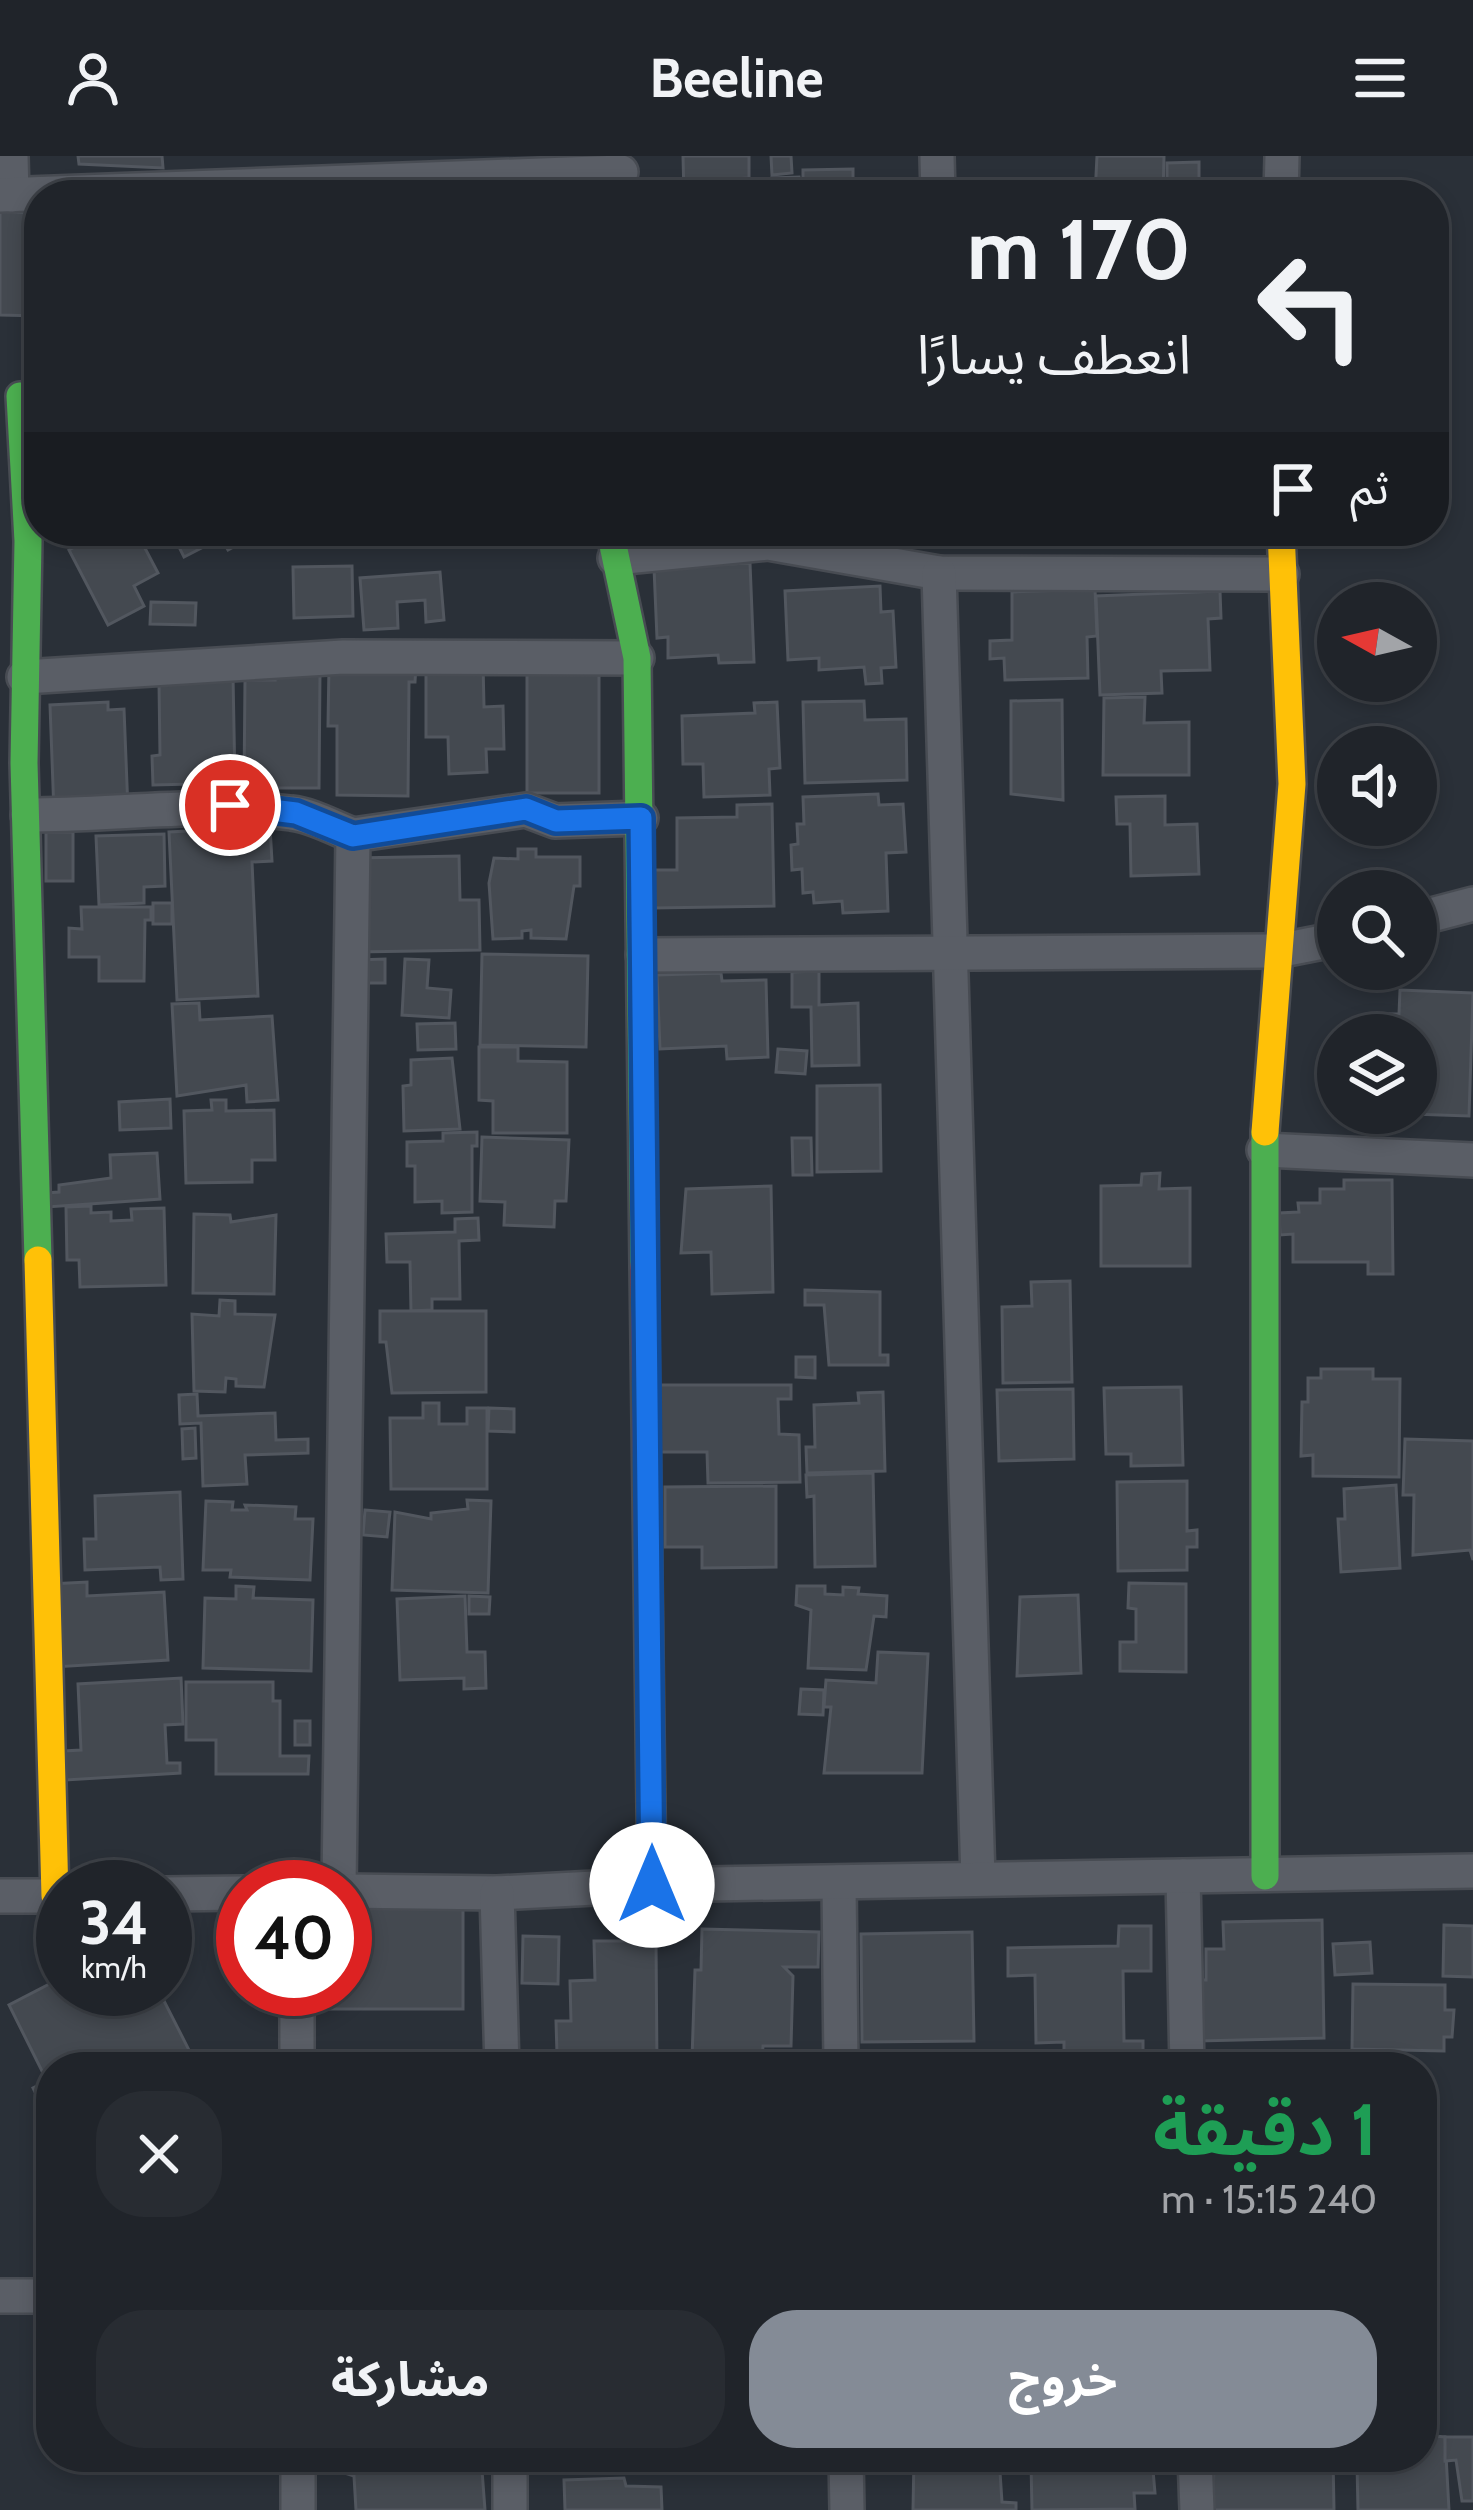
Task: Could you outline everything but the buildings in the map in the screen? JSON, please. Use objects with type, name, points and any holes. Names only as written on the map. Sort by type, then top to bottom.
[{"type":"street","points":[[6,195],[11,156]]},
{"type":"street","points":[[209,180],[331,171],[620,174]]},
{"type":"street","points":[[20,396],[14,542],[24,677],[12,763],[28,815],[58,1860]]},
{"type":"street","points":[[613,546],[637,658],[652,1885]]},
{"type":"street","points":[[780,546],[939,573],[1282,574]]},
{"type":"street","points":[[1265,1876],[1264,1150],[1292,784],[1281,546]]},
{"type":"street","points":[[939,573],[978,1880]]},
{"type":"street","points":[[24,677],[343,657],[637,658]]},
{"type":"street","points":[[28,815],[128,815],[230,805],[296,813],[353,836],[526,809],[556,821],[641,818]]},
{"type":"street","points":[[342,1860],[353,836]]},
{"type":"street","points":[[1437,913],[1473,904]]},
{"type":"street","points":[[643,955],[1277,951],[1317,943]]},
{"type":"street","points":[[1264,1150],[1473,1160]]},
{"type":"street","points":[[372,1890],[497,1893],[652,1885],[1473,1870]]},
{"type":"street","points":[[1184,1876],[1187,2052]]},
{"type":"street","points":[[839,1882],[842,2052]]},
{"type":"street","points":[[497,1893],[502,2052]]},
{"type":"street","points":[[0,1896],[36,1896]]},
{"type":"street","points":[[297,2016],[297,2052]]},
{"type":"street","points":[[0,2296],[36,2296]]},
{"type":"street","points":[[298,2472],[298,2510]]},
{"type":"street","points":[[510,2472],[511,2510]]},
{"type":"street","points":[[846,2472],[847,2510]]},
{"type":"street","points":[[1196,2472],[1197,2510]]},
{"type":"traffic: fast","points":[[20,396],[24,468]]},
{"type":"traffic: fast","points":[[28,546],[24,763],[38,1260]]},
{"type":"traffic: fast","points":[[613,546],[637,658],[644,1266]]},
{"type":"traffic: fast","points":[[1265,1132],[1265,1876]]},
{"type":"traffic: slow","points":[[1265,1132],[1292,784],[1282,546]]},
{"type":"traffic: slow","points":[[38,1260],[54,1860]]},
{"type":"traffic: jam","points":[[644,1266],[652,1885]]},
{"type":"route","points":[[230,805],[296,813],[353,836],[526,809],[556,821],[641,818],[652,1885]]}]
